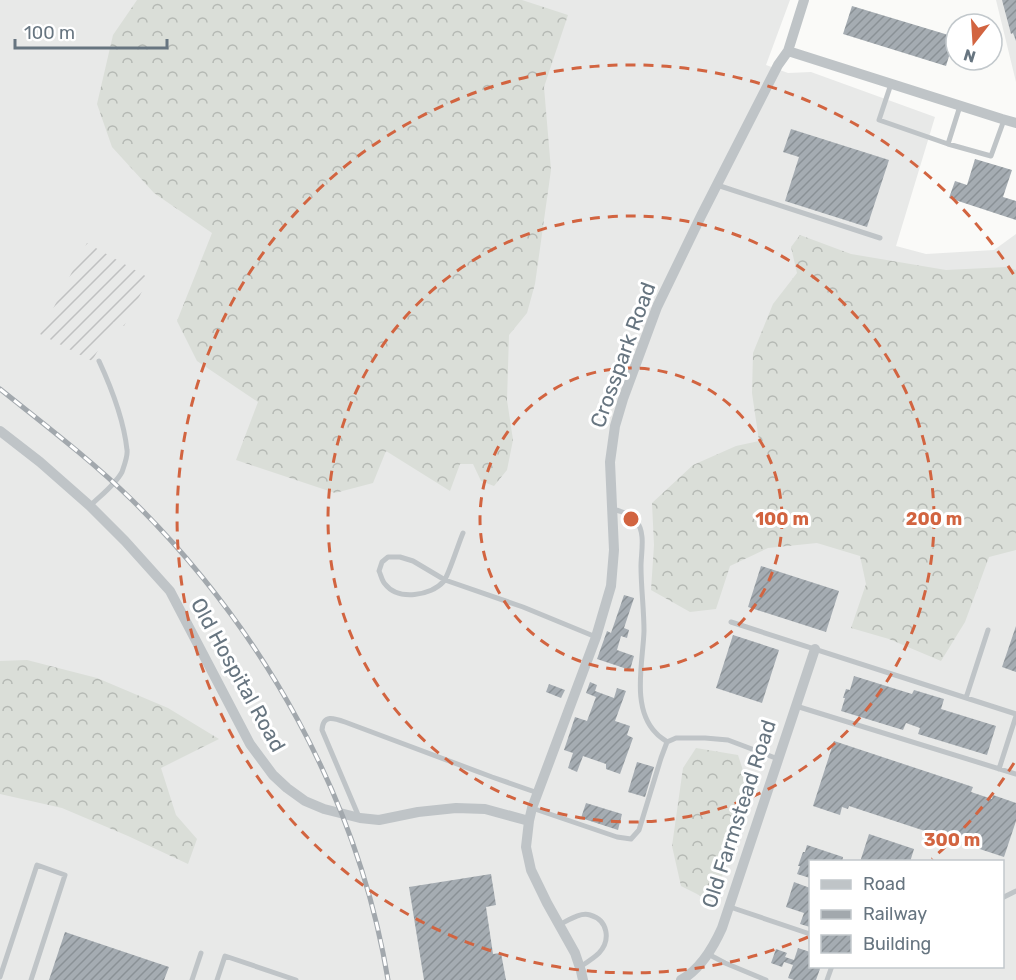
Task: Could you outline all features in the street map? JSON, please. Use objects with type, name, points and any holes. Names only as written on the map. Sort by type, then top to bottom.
[{"type":"street","name":"Crosspark Road","points":[[583,980],[575,953],[531,870],[526,846],[532,808],[596,637],[611,586],[614,550],[610,462],[615,426],[657,307],[777,65],[788,51],[804,0]]},
{"type":"street","points":[[788,51],[1016,123]]},
{"type":"street","name":"Old Hospital Road","points":[[0,431],[90,506],[170,591],[250,744],[273,775],[287,788],[305,801],[324,809],[360,818],[379,820],[418,812],[456,808],[484,809],[529,821]]},
{"type":"street","name":"Old Farmstead Road","points":[[686,979],[713,948],[722,928],[815,649]]},
{"type":"lane","points":[[891,84],[879,120],[948,144],[991,156],[1004,120]]},
{"type":"lane","points":[[948,144],[960,106]]},
{"type":"lane","points":[[717,185],[880,238]]},
{"type":"lane","points":[[90,506],[122,472],[128,452],[120,417],[99,361]]},
{"type":"lane","points":[[612,509],[625,513],[637,522],[642,534],[644,629],[641,703],[656,733],[667,742]]},
{"type":"lane","points":[[463,532],[445,580],[436,587],[426,592],[410,595],[397,593],[385,584],[379,571],[382,562],[388,557],[400,557],[413,561],[445,580],[524,607],[596,637]]},
{"type":"lane","points":[[731,622],[1016,715],[999,769]]},
{"type":"lane","points":[[966,698],[988,630]]},
{"type":"lane","points":[[796,706],[1016,774]]},
{"type":"lane","points":[[360,818],[322,730],[322,725],[329,718],[538,793]]},
{"type":"lane","points":[[532,808],[617,837],[631,839],[639,830],[667,742],[676,738],[728,740],[778,759]]},
{"type":"lane","points":[[0,977],[37,865],[65,875],[31,980]]},
{"type":"lane","points":[[729,907],[809,934]]},
{"type":"lane","points":[[560,925],[578,915],[590,914],[602,922],[607,932],[599,953],[580,967]]},
{"type":"lane","points":[[192,980],[201,953]]},
{"type":"lane","points":[[708,954],[766,980]]},
{"type":"lane","points":[[217,980],[225,956],[296,980]]},
{"type":"shaded area","points":[[0,0],[790,0],[766,65],[788,73],[811,72],[935,117],[896,246],[926,254],[994,250],[1016,234],[1016,980],[0,980]]},
{"type":"shaded area","points":[[996,0],[1016,0],[1016,82],[1004,33],[1004,12],[999,12]]},
{"type":"shaded area","points":[[87,243],[149,278],[124,326],[114,322],[92,361],[40,334]]},
{"type":"green space","points":[[137,0],[522,0],[568,15],[544,87],[551,170],[535,284],[527,313],[509,335],[507,400],[513,440],[507,470],[494,486],[481,481],[473,464],[460,464],[450,491],[386,451],[373,483],[335,493],[236,460],[258,402],[197,361],[177,321],[212,233],[154,193],[112,147],[97,104],[113,35]]},
{"type":"green space","points":[[800,235],[851,254],[946,270],[1006,267],[1016,270],[1016,550],[989,557],[965,622],[941,661],[889,639],[851,628],[866,584],[860,556],[817,543],[768,548],[730,566],[716,609],[690,612],[651,590],[654,545],[652,503],[693,465],[736,446],[759,441],[752,393],[753,353],[773,304],[797,273],[791,247]]},
{"type":"green space","points":[[27,660],[97,678],[168,708],[219,739],[161,768],[176,815],[197,839],[188,864],[62,808],[0,794],[0,661]]},
{"type":"green space","points":[[696,748],[738,755],[749,789],[735,847],[711,901],[681,886],[672,846],[683,768]]},
{"type":"building","points":[[1002,0],[1016,0],[1016,41],[1013,33],[1011,34]]},
{"type":"building","points":[[852,6],[944,34],[944,65],[843,34]]},
{"type":"building","points":[[791,129],[889,160],[867,227],[785,201],[799,157],[783,152]]},
{"type":"building","points":[[975,159],[1012,170],[1003,197],[1016,201],[1016,220],[949,198],[955,181],[967,185]]},
{"type":"building","points":[[761,566],[839,591],[826,632],[748,607]]},
{"type":"building","points":[[624,595],[634,598],[624,628],[629,630],[627,638],[621,636],[617,650],[634,656],[630,670],[597,659],[607,631],[611,633]]},
{"type":"building","points":[[1016,626],[1016,672],[1002,667]]},
{"type":"building","points":[[733,635],[779,650],[762,703],[716,688]]},
{"type":"building","points":[[854,676],[912,694],[914,690],[944,699],[941,709],[996,726],[987,755],[918,734],[920,728],[906,723],[903,730],[841,711],[846,689],[850,690]]},
{"type":"building","points":[[590,682],[597,685],[595,691],[614,698],[617,688],[626,691],[615,721],[630,726],[627,735],[633,738],[620,774],[606,769],[606,764],[583,756],[577,772],[568,768],[573,753],[564,750],[575,717],[587,721],[596,697],[586,693]]},
{"type":"building","points":[[549,684],[565,690],[561,698],[546,692]]},
{"type":"building","points":[[834,741],[973,787],[971,792],[992,799],[993,795],[1016,803],[1016,821],[1004,857],[849,806],[848,809],[842,807],[840,815],[813,806]]},
{"type":"building","points":[[637,762],[654,767],[645,797],[628,792]]},
{"type":"building","points":[[586,803],[622,814],[618,830],[581,818]]},
{"type":"building","points":[[869,834],[914,849],[911,860],[861,860]]},
{"type":"building","points":[[807,845],[843,857],[842,860],[809,860],[809,878],[797,874],[803,852]]},
{"type":"building","points":[[491,874],[496,905],[486,907],[493,954],[501,953],[506,980],[424,980],[409,887]]},
{"type":"building","points":[[794,882],[809,888],[809,927],[800,924],[804,913],[786,907]]},
{"type":"building","points":[[65,932],[169,967],[164,980],[49,980]]},
{"type":"building","points":[[798,948],[809,952],[809,968],[820,968],[816,980],[788,978],[793,965],[784,962],[782,967],[771,963],[776,949],[787,953],[785,957],[794,960]]},
{"type":"railway","points":[[0,389],[84,457],[132,500],[179,550],[223,604],[263,661],[298,720],[328,782],[354,846],[374,912],[388,980]]}]
